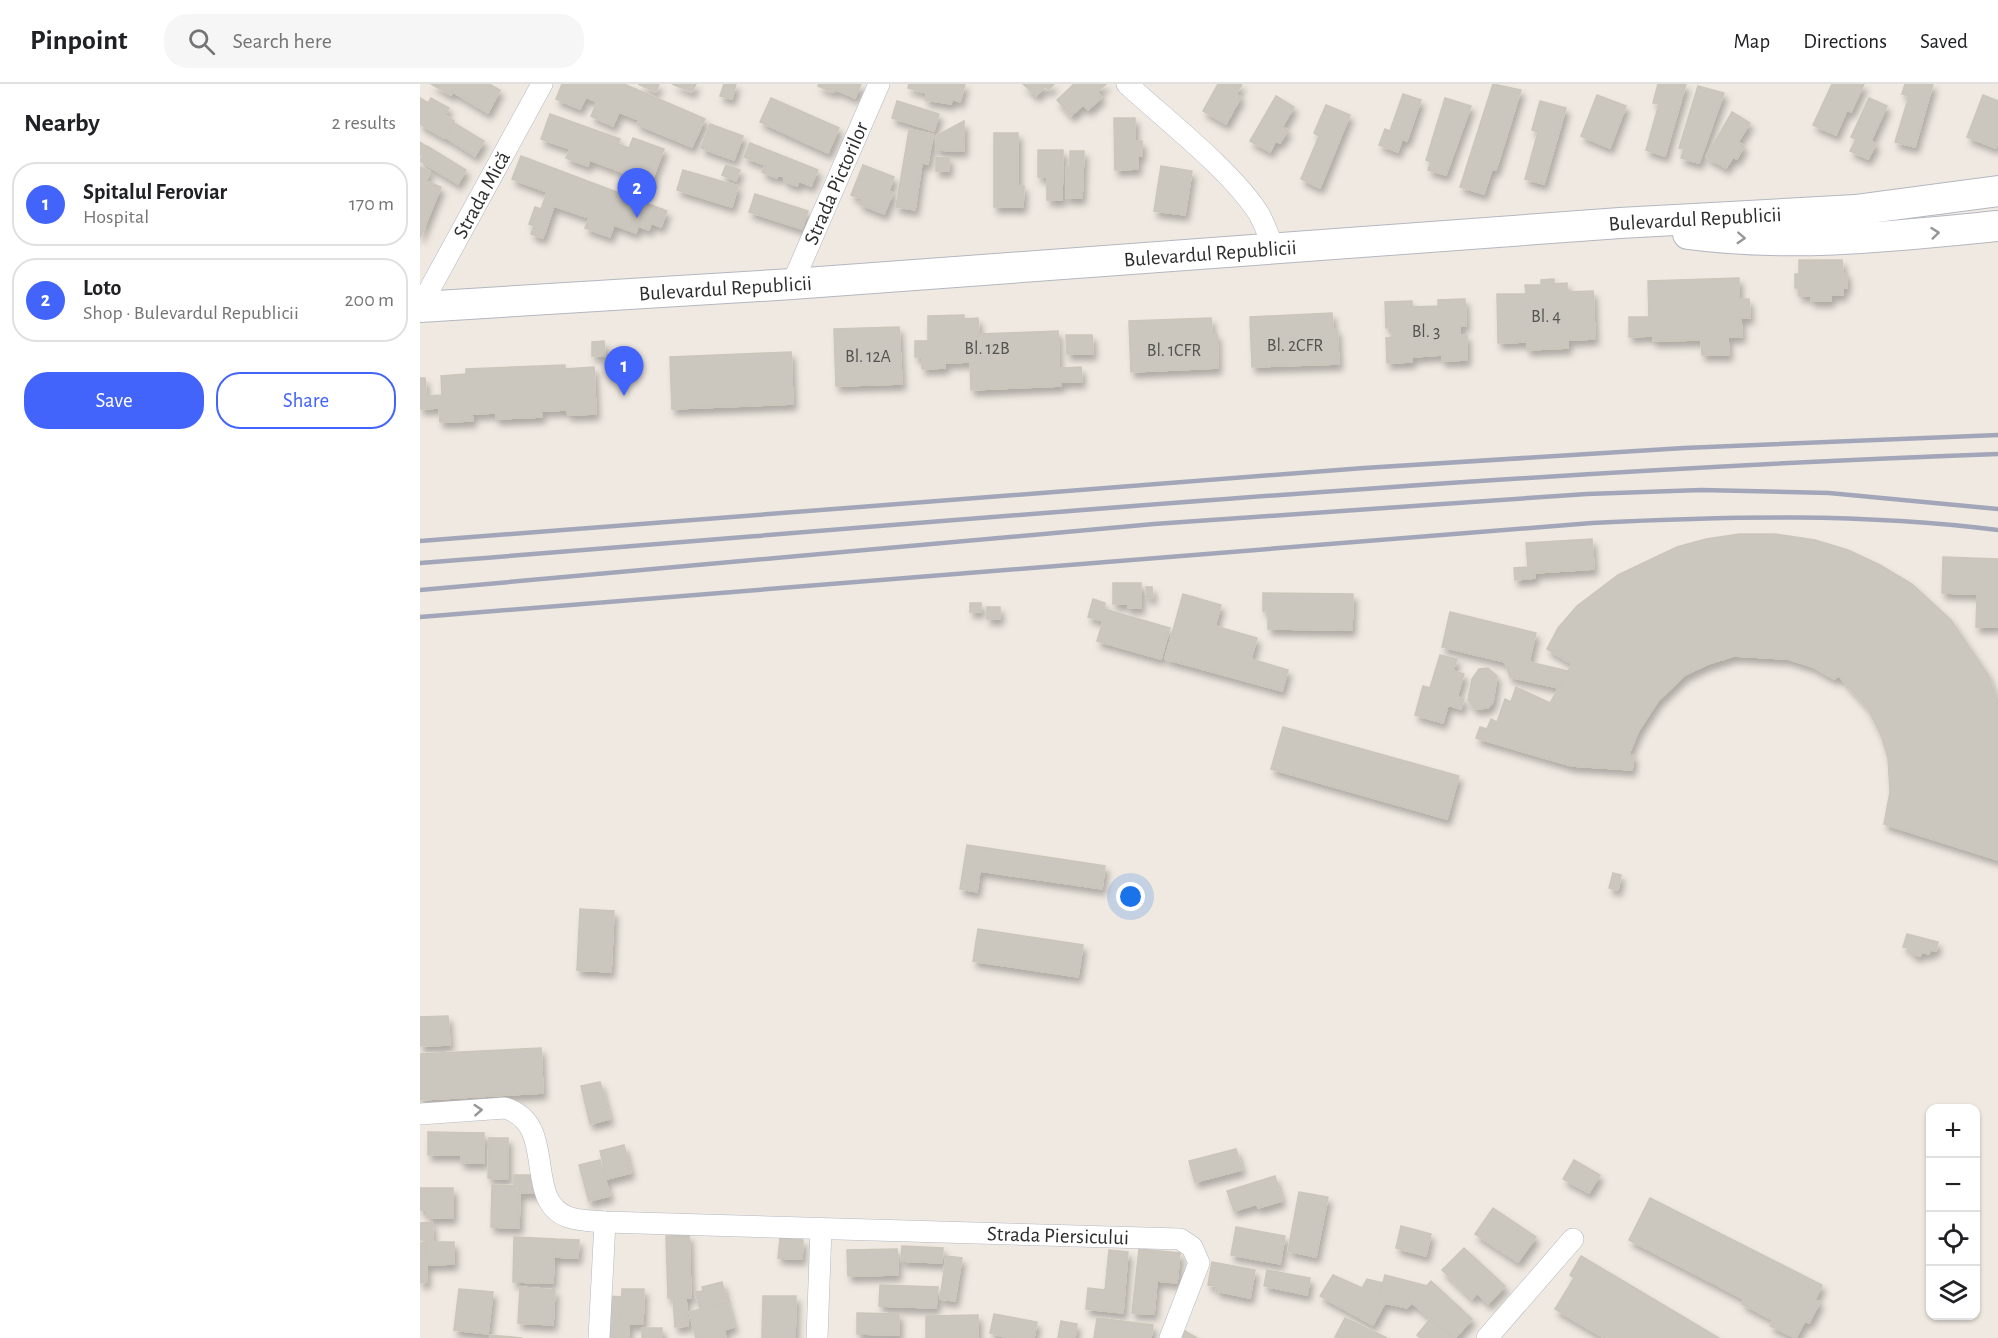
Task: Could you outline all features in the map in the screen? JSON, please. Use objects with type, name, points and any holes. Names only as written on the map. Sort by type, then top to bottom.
[{"type":"main road","name":"Bulevardul Republicii","points":[[420,307],[792,284],[1620,223],[1854,210],[1998,191]]},
{"type":"main road","points":[[1620,223],[1701,236],[1782,240],[1902,236],[1998,226]]},
{"type":"street","name":"Strada Mică","points":[[420,307],[542,84]]},
{"type":"street","name":"Strada Pictorilor","points":[[792,284],[879,84]]},
{"type":"street","points":[[1127,84],[1239,189],[1259,214],[1274,248]]},
{"type":"street","name":"Strada Piersicului","points":[[420,1114],[505,1108],[518,1112],[529,1121],[535,1138],[546,1194],[554,1208],[568,1217],[605,1222],[1180,1239],[1198,1253],[1199,1263],[1170,1338]]},
{"type":"street","points":[[599,1338],[605,1222]]},
{"type":"street","points":[[818,1338],[821,1229]]},
{"type":"street","points":[[1487,1338],[1573,1239]]},
{"type":"building","points":[[431,84],[489,84],[500,90],[488,113],[453,92],[451,95]]},
{"type":"building","points":[[562,84],[624,84],[705,119],[692,147],[637,124],[639,120],[619,112],[613,126],[591,116],[597,102],[586,97],[580,109],[556,99]]},
{"type":"building","points":[[638,84],[659,84],[656,92]]},
{"type":"building","points":[[672,84],[696,84],[692,92]]},
{"type":"building","points":[[724,84],[736,84],[732,99],[720,96]]},
{"type":"building","points":[[819,84],[861,84],[855,98],[835,89],[833,92],[818,86]]},
{"type":"building","points":[[909,84],[965,84],[960,102],[952,99],[951,104],[925,100],[927,93],[908,88]]},
{"type":"building","points":[[1023,84],[1054,84],[1049,90],[1045,87],[1036,96]]},
{"type":"building","points":[[1074,84],[1106,84],[1097,92],[1102,97],[1088,110],[1083,105],[1071,116],[1057,100]]},
{"type":"building","points":[[1218,84],[1242,84],[1236,94],[1241,97],[1226,124],[1203,111]]},
{"type":"building","points":[[1493,84],[1521,90],[1496,170],[1492,169],[1484,194],[1460,187]]},
{"type":"building","points":[[1658,84],[1686,84],[1665,156],[1646,150],[1659,104],[1653,103]]},
{"type":"building","points":[[1832,84],[1864,84],[1851,112],[1847,110],[1836,135],[1813,125]]},
{"type":"building","points":[[1905,84],[1933,84],[1915,147],[1895,142],[1909,96],[1902,94]]},
{"type":"building","points":[[1698,86],[1724,93],[1699,163],[1681,158],[1684,149],[1679,148]]},
{"type":"building","points":[[1403,94],[1421,100],[1407,141],[1402,139],[1398,152],[1379,145],[1385,129],[1390,131]]},
{"type":"building","points":[[1597,95],[1626,106],[1610,148],[1581,136]]},
{"type":"building","points":[[1983,95],[1998,101],[1996,148],[1967,137]]},
{"type":"building","points":[[1276,96],[1294,107],[1282,127],[1288,130],[1280,143],[1276,141],[1270,152],[1250,141]]},
{"type":"building","points":[[420,98],[428,103],[431,98],[449,108],[445,115],[454,121],[444,138],[420,124]]},
{"type":"building","points":[[771,98],[839,128],[828,153],[760,122]]},
{"type":"building","points":[[1445,98],[1471,106],[1446,175],[1428,170],[1431,162],[1426,160]]},
{"type":"building","points":[[1869,98],[1887,106],[1871,141],[1876,144],[1868,159],[1850,151],[1856,139],[1851,137]]},
{"type":"building","points":[[897,101],[939,114],[934,131],[892,118]]},
{"type":"building","points":[[1540,101],[1566,108],[1544,184],[1525,179],[1538,132],[1532,130]]},
{"type":"building","points":[[1326,105],[1350,115],[1320,188],[1301,179],[1319,136],[1314,133]]},
{"type":"building","points":[[1732,112],[1750,123],[1738,142],[1744,146],[1737,159],[1733,157],[1726,168],[1706,157]]},
{"type":"building","points":[[550,114],[620,139],[618,144],[629,148],[633,138],[664,149],[651,183],[590,160],[588,166],[566,158],[570,149],[541,139]]},
{"type":"building","points":[[1114,118],[1135,118],[1135,141],[1142,141],[1142,156],[1138,156],[1138,169],[1115,170]]},
{"type":"building","points":[[964,121],[964,151],[936,150],[936,136]]},
{"type":"building","points":[[454,123],[484,141],[475,156],[445,137]]},
{"type":"building","points":[[710,124],[743,136],[734,160],[701,148]]},
{"type":"building","points":[[909,130],[933,134],[928,164],[922,163],[915,210],[896,207]]},
{"type":"building","points":[[994,133],[1018,133],[1018,186],[1024,186],[1023,207],[994,207]]},
{"type":"building","points":[[420,142],[426,146],[420,156]]},
{"type":"building","points":[[750,143],[818,170],[811,186],[799,181],[797,186],[784,181],[785,177],[778,175],[777,178],[762,172],[765,165],[744,157]]},
{"type":"building","points":[[427,146],[466,170],[458,184],[420,161]]},
{"type":"building","points":[[1038,150],[1063,150],[1062,200],[1047,200],[1047,177],[1038,177]]},
{"type":"building","points":[[1070,151],[1084,151],[1082,198],[1066,198],[1066,167],[1070,167]]},
{"type":"building","points":[[521,156],[667,211],[661,227],[651,223],[649,230],[638,226],[636,233],[614,225],[610,237],[585,228],[589,218],[554,206],[543,238],[531,234],[534,226],[529,224],[535,207],[541,209],[547,192],[512,179]]},
{"type":"building","points":[[949,157],[949,171],[936,171],[936,158]]},
{"type":"building","points":[[726,165],[740,170],[736,181],[722,175]]},
{"type":"building","points":[[863,165],[894,177],[889,191],[893,193],[884,214],[859,204],[862,199],[851,195]]},
{"type":"building","points":[[1161,166],[1192,171],[1185,215],[1154,211]]},
{"type":"building","points":[[420,167],[430,171],[426,181],[441,187],[420,238]]},
{"type":"building","points":[[683,170],[738,186],[732,207],[677,190]]},
{"type":"building","points":[[755,194],[808,211],[802,229],[749,212]]},
{"type":"building","points":[[1799,260],[1842,260],[1843,273],[1847,273],[1847,288],[1843,288],[1843,295],[1831,295],[1831,301],[1811,301],[1811,296],[1799,296],[1799,288],[1795,288],[1795,274],[1799,274]]},
{"type":"building","points":[[1739,278],[1739,299],[1749,299],[1750,318],[1741,318],[1742,337],[1728,337],[1729,355],[1702,355],[1701,340],[1653,341],[1653,336],[1629,337],[1629,317],[1649,317],[1648,281]]},
{"type":"building","points":[[1554,279],[1554,284],[1567,283],[1567,292],[1593,291],[1595,339],[1568,340],[1568,348],[1527,350],[1527,342],[1498,343],[1497,294],[1526,294],[1525,285],[1541,285],[1541,280]]},
{"type":"building","points":[[1465,299],[1466,326],[1460,326],[1460,335],[1467,335],[1467,360],[1442,361],[1442,355],[1412,357],[1412,362],[1387,363],[1386,338],[1392,337],[1392,328],[1386,328],[1385,302],[1412,301],[1412,307],[1438,306],[1438,300]]},
{"type":"building","points":[[1332,313],[1333,329],[1337,329],[1339,364],[1252,367],[1250,317]]},
{"type":"building","points":[[964,315],[964,319],[978,318],[979,334],[1058,331],[1059,368],[1081,367],[1082,382],[1061,382],[1061,386],[971,390],[970,362],[945,363],[945,368],[922,369],[922,357],[915,357],[915,341],[928,341],[928,316]]},
{"type":"building","points":[[1211,318],[1212,334],[1217,334],[1218,368],[1131,372],[1129,321]]},
{"type":"building","points":[[899,327],[902,384],[836,386],[834,329]]},
{"type":"building","points":[[1066,335],[1092,335],[1093,354],[1067,354]]},
{"type":"building","points":[[604,341],[605,356],[592,356],[592,342]]},
{"type":"building","points":[[791,352],[793,404],[672,409],[670,357]]},
{"type":"building","points":[[565,365],[565,369],[594,367],[596,414],[568,415],[567,410],[541,411],[542,417],[496,419],[496,413],[472,414],[473,421],[440,422],[439,408],[420,409],[420,378],[425,378],[426,396],[442,395],[441,376],[466,374],[466,369]]},
{"type":"building","points":[[1740,534],[1775,534],[1815,540],[1848,550],[1912,584],[1951,620],[1987,673],[1998,701],[1998,860],[1884,824],[1890,792],[1888,758],[1881,735],[1867,707],[1839,676],[1834,679],[1813,667],[1788,659],[1734,656],[1708,664],[1685,675],[1658,701],[1639,730],[1629,754],[1634,756],[1632,770],[1572,766],[1476,738],[1480,727],[1487,729],[1491,719],[1497,722],[1505,699],[1511,702],[1516,687],[1550,703],[1572,664],[1547,649],[1558,628],[1577,606],[1618,575],[1677,547],[1706,539]]},
{"type":"building","points":[[1592,539],[1594,569],[1534,573],[1535,578],[1515,580],[1514,568],[1528,567],[1526,543]]},
{"type":"building","points":[[1943,557],[1998,559],[1998,627],[1976,627],[1977,594],[1942,593]]},
{"type":"building","points":[[1113,583],[1141,583],[1141,608],[1128,608],[1128,604],[1113,604]]},
{"type":"building","points":[[1146,587],[1152,587],[1153,598],[1147,598]]},
{"type":"building","points":[[1263,593],[1353,594],[1352,630],[1268,629],[1268,611],[1263,611]]},
{"type":"building","points":[[1183,594],[1221,605],[1215,626],[1257,638],[1251,659],[1288,670],[1282,691],[1165,659]]},
{"type":"building","points":[[1093,599],[1105,603],[1104,609],[1170,628],[1161,659],[1097,641],[1103,621],[1088,617]]},
{"type":"building","points":[[970,603],[981,603],[981,612],[970,612]]},
{"type":"building","points":[[987,607],[1000,607],[1000,619],[987,619]]},
{"type":"building","points":[[1450,612],[1536,633],[1529,662],[1568,671],[1558,688],[1510,677],[1505,662],[1442,647]]},
{"type":"building","points":[[1440,655],[1457,659],[1453,671],[1464,674],[1457,697],[1464,699],[1461,709],[1448,705],[1443,723],[1415,715],[1423,686],[1430,688]]},
{"type":"building","points":[[1488,668],[1497,676],[1493,702],[1488,708],[1475,709],[1468,700],[1472,679],[1479,669]]},
{"type":"building","points":[[1283,727],[1459,776],[1447,819],[1271,769]]},
{"type":"building","points":[[967,845],[1105,866],[1102,889],[980,871],[977,892],[960,889]]},
{"type":"building","points":[[1613,873],[1621,875],[1618,890],[1609,888]]},
{"type":"building","points":[[580,909],[614,911],[611,972],[577,970]]},
{"type":"building","points":[[978,929],[1083,945],[1078,977],[973,961]]},
{"type":"building","points":[[1907,934],[1938,942],[1936,951],[1930,950],[1929,954],[1922,952],[1920,956],[1910,953],[1912,949],[1903,947]]},
{"type":"building","points":[[448,1016],[450,1045],[420,1046],[420,1017]]},
{"type":"building","points":[[541,1048],[543,1093],[420,1100],[420,1054]]},
{"type":"building","points":[[600,1082],[610,1119],[590,1124],[581,1086]]},
{"type":"building","points":[[428,1132],[484,1133],[484,1163],[461,1163],[461,1155],[428,1155]]},
{"type":"building","points":[[489,1138],[508,1138],[508,1179],[488,1178]]},
{"type":"building","points":[[624,1145],[631,1173],[607,1179],[600,1151]]},
{"type":"building","points":[[1236,1149],[1242,1170],[1195,1182],[1189,1161]]},
{"type":"building","points":[[600,1160],[610,1196],[589,1201],[579,1165]]},
{"type":"building","points":[[1574,1160],[1600,1175],[1589,1193],[1563,1179]]},
{"type":"building","points":[[514,1175],[539,1175],[539,1193],[520,1193],[520,1186],[514,1186]]},
{"type":"building","points":[[1275,1176],[1282,1201],[1258,1208],[1257,1204],[1234,1211],[1227,1191]]},
{"type":"building","points":[[492,1185],[520,1186],[519,1228],[491,1227]]},
{"type":"building","points":[[420,1188],[453,1188],[453,1218],[427,1218],[427,1210],[420,1210]]},
{"type":"building","points":[[1299,1192],[1328,1197],[1316,1257],[1288,1251]]},
{"type":"building","points":[[1650,1198],[1822,1285],[1815,1300],[1820,1302],[1809,1323],[1805,1321],[1796,1338],[1770,1326],[1773,1320],[1742,1304],[1744,1299],[1629,1240]]},
{"type":"building","points":[[1493,1208],[1536,1237],[1518,1262],[1475,1234]]},
{"type":"building","points":[[432,1222],[433,1240],[420,1240],[420,1223]]},
{"type":"building","points":[[1401,1226],[1431,1234],[1426,1256],[1396,1248]]},
{"type":"building","points":[[1236,1227],[1285,1236],[1280,1264],[1231,1255]]},
{"type":"building","points":[[689,1235],[691,1298],[668,1298],[666,1236]]},
{"type":"building","points":[[514,1237],[555,1239],[553,1283],[513,1282]]},
{"type":"building","points":[[780,1238],[803,1240],[802,1259],[778,1258]]},
{"type":"building","points":[[555,1239],[579,1240],[578,1258],[554,1257]]},
{"type":"building","points":[[426,1242],[427,1282],[420,1283],[420,1243]]},
{"type":"building","points":[[426,1242],[454,1242],[454,1264],[427,1265]]},
{"type":"building","points":[[902,1246],[943,1248],[942,1263],[901,1261]]},
{"type":"building","points":[[1464,1248],[1505,1286],[1488,1304],[1477,1293],[1472,1299],[1442,1270]]},
{"type":"building","points":[[897,1249],[898,1275],[848,1276],[847,1250]]},
{"type":"building","points":[[1139,1249],[1180,1253],[1177,1283],[1157,1281],[1154,1314],[1132,1313]]},
{"type":"building","points":[[1109,1250],[1128,1252],[1123,1313],[1086,1309],[1088,1288],[1105,1290]]},
{"type":"building","points":[[946,1256],[962,1258],[955,1301],[940,1299]]},
{"type":"building","points":[[1581,1256],[1719,1338],[1604,1338],[1555,1309],[1574,1278],[1570,1275]]},
{"type":"building","points":[[1212,1262],[1255,1270],[1250,1298],[1216,1291],[1217,1286],[1208,1285]]},
{"type":"building","points":[[1267,1270],[1310,1278],[1307,1295],[1264,1286]]},
{"type":"building","points":[[1333,1275],[1362,1288],[1367,1279],[1383,1283],[1378,1301],[1385,1303],[1373,1325],[1320,1296]]},
{"type":"building","points":[[1385,1275],[1427,1286],[1407,1308],[1385,1303],[1378,1301]]},
{"type":"building","points":[[1431,1281],[1472,1319],[1455,1338],[1412,1303]]},
{"type":"building","points":[[722,1282],[727,1302],[700,1309],[695,1292],[703,1291],[702,1287]]},
{"type":"building","points":[[880,1285],[938,1287],[936,1308],[879,1306]]},
{"type":"building","points":[[520,1287],[555,1290],[553,1325],[518,1323]]},
{"type":"building","points":[[459,1289],[493,1292],[488,1334],[454,1330]]},
{"type":"building","points":[[622,1289],[644,1289],[643,1324],[621,1324]]},
{"type":"building","points":[[607,1296],[622,1297],[621,1324],[629,1324],[629,1338],[606,1338]]},
{"type":"building","points":[[763,1296],[796,1296],[795,1338],[762,1338]]},
{"type":"building","points":[[673,1298],[686,1298],[688,1326],[675,1327]]},
{"type":"building","points":[[727,1302],[734,1327],[724,1330],[726,1338],[696,1338],[689,1312]]},
{"type":"building","points":[[857,1313],[899,1314],[899,1335],[857,1334]]},
{"type":"building","points":[[994,1314],[1037,1322],[1034,1338],[1009,1338],[990,1333]]},
{"type":"building","points":[[978,1315],[978,1338],[926,1338],[926,1316]]},
{"type":"building","points":[[1097,1318],[1153,1325],[1151,1338],[1094,1338]]},
{"type":"building","points":[[1345,1318],[1387,1338],[1335,1337]]},
{"type":"building","points":[[1430,1319],[1452,1338],[1420,1338],[1417,1335]]},
{"type":"building","points":[[1061,1321],[1077,1324],[1075,1338],[1058,1338]]},
{"type":"building","points":[[642,1328],[662,1328],[662,1338],[642,1338]]},
{"type":"building","points":[[1185,1331],[1197,1338],[1182,1338]]},
{"type":"building","points":[[490,1335],[522,1338],[490,1338]]},
{"type":"railway","points":[[420,541],[1364,468],[1684,448],[1998,435]]},
{"type":"railway","points":[[420,563],[1406,486],[1800,462],[1998,454]]},
{"type":"railway","points":[[420,590],[1154,524],[1587,494],[1701,490],[1829,493],[1998,509]]},
{"type":"railway","points":[[420,617],[1592,523],[1693,519],[1846,518],[1998,530]]},
{"type":"place","name":"Loto","points":[[637,218]]},
{"type":"place","name":"Spitalul Feroviar","points":[[624,396]]}]
